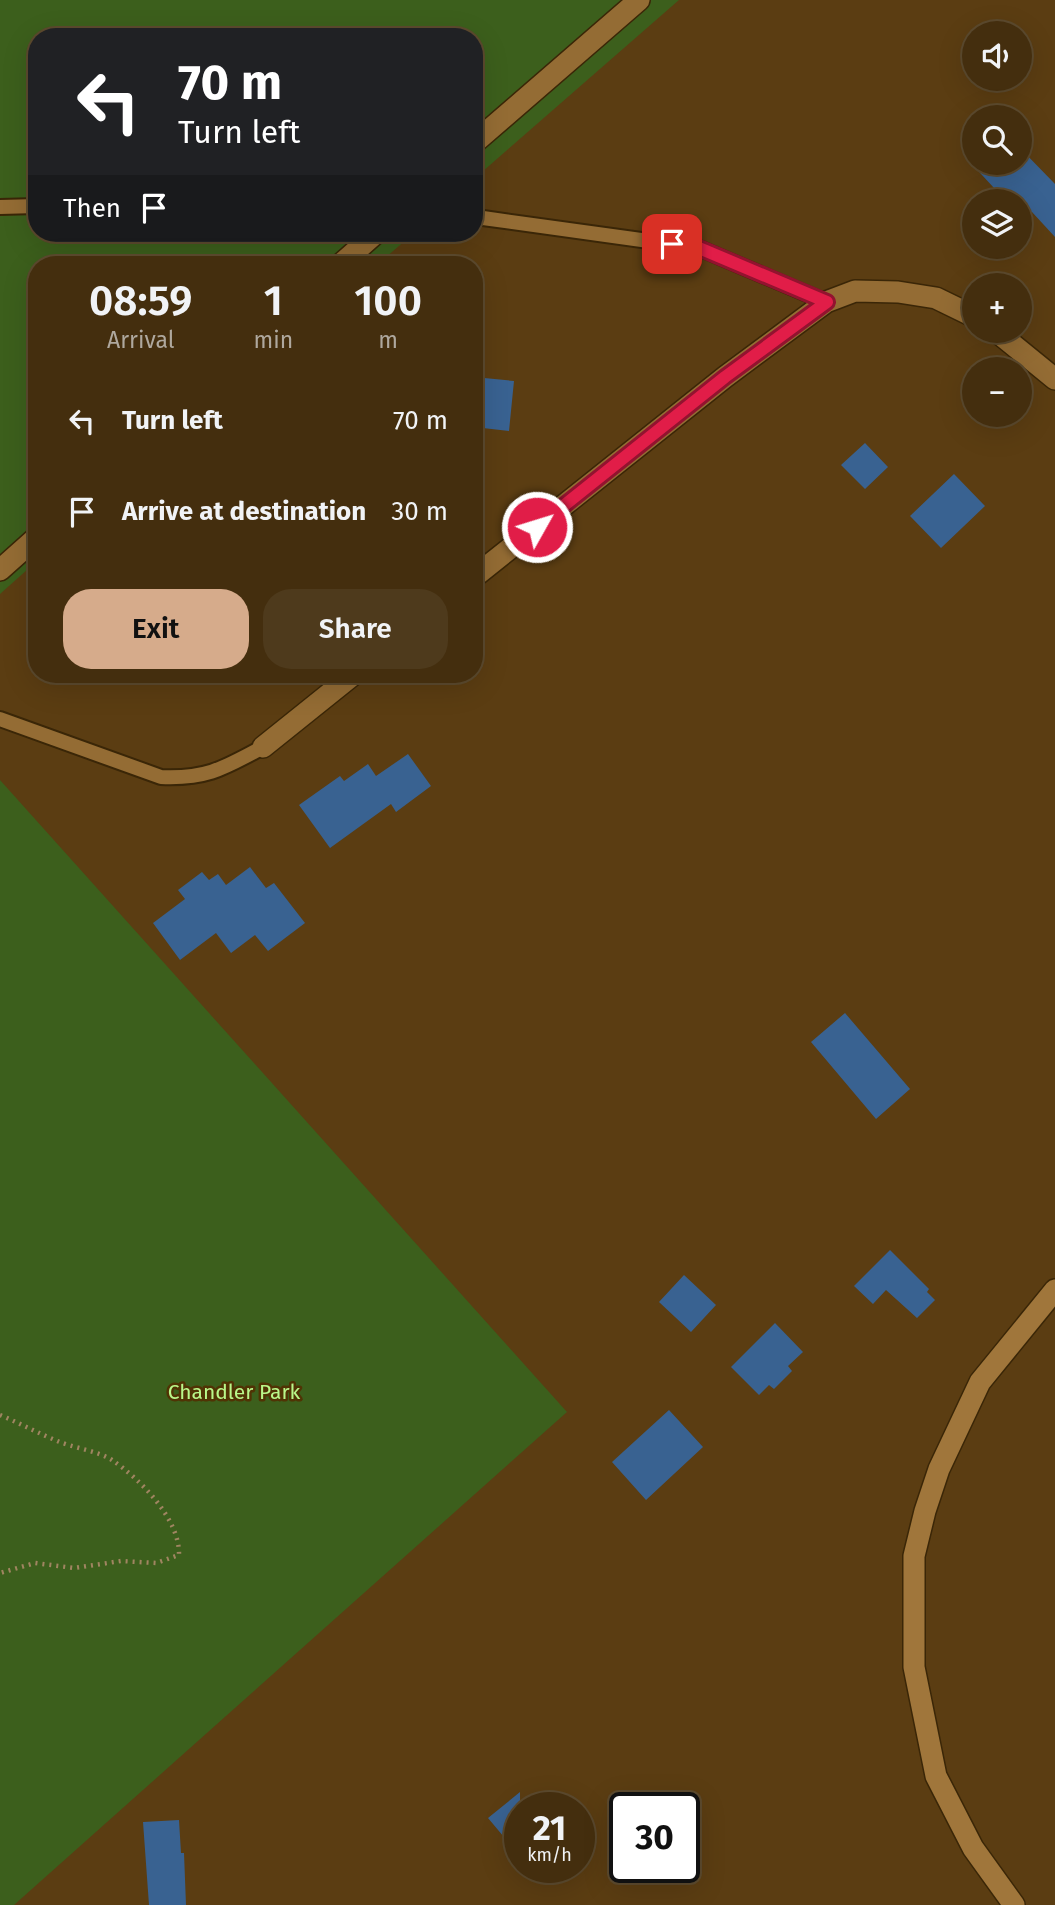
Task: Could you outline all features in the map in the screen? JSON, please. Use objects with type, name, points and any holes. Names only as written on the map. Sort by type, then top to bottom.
[{"type":"street","points":[[483,135],[639,0]]},
{"type":"street","points":[[350,256],[366,242]]},
{"type":"street","points":[[483,570],[725,377],[827,302],[855,291],[898,292],[936,298],[962,311]]},
{"type":"street","points":[[1011,343],[1055,379]]},
{"type":"street","points":[[0,570],[28,545]]},
{"type":"street","points":[[263,747],[343,683]]},
{"type":"street","points":[[1014,1905],[973,1848],[936,1776],[914,1667],[914,1556],[939,1469],[980,1382],[1055,1290]]},
{"type":"lane","points":[[0,206],[28,206]]},
{"type":"lane","points":[[483,218],[699,248],[827,302]]},
{"type":"lane","points":[[0,719],[161,777],[187,778],[216,772],[263,747]]},
{"type":"path","points":[[0,1415],[55,1441],[109,1458],[131,1475],[151,1496],[179,1540],[179,1555],[156,1563],[121,1560],[74,1568],[35,1563],[0,1573]]},
{"type":"green space","points":[[0,0],[679,0],[483,171],[483,28],[28,28],[28,242],[404,242],[387,256],[28,256],[28,569],[0,594]]},
{"type":"green space","name":"Chandler Park","points":[[0,780],[567,1412],[14,1905],[0,1905]]},
{"type":"building","points":[[1032,160],[1055,184],[1055,237],[1032,212],[1032,189],[995,189],[982,175],[1032,175]]},
{"type":"building","points":[[483,378],[514,381],[509,431],[483,428]]},
{"type":"building","points":[[865,443],[888,467],[865,489],[841,465]]},
{"type":"building","points":[[954,474],[985,506],[941,548],[910,516]]},
{"type":"building","points":[[408,754],[431,786],[396,812],[391,804],[330,848],[299,805],[340,776],[344,781],[368,764],[376,776]]},
{"type":"building","points":[[250,867],[266,888],[274,883],[305,923],[268,951],[255,935],[231,953],[216,933],[180,960],[153,923],[185,899],[178,890],[202,872],[209,880],[218,874],[226,885]]},
{"type":"building","points":[[845,1013],[910,1089],[876,1119],[811,1042]]},
{"type":"building","points":[[890,1250],[929,1289],[927,1292],[935,1300],[917,1318],[886,1290],[873,1304],[854,1286]]},
{"type":"building","points":[[684,1275],[716,1305],[691,1332],[659,1302]]},
{"type":"building","points":[[775,1323],[803,1352],[788,1366],[792,1371],[774,1389],[769,1385],[759,1395],[731,1367]]},
{"type":"building","points":[[669,1410],[703,1447],[646,1500],[612,1462]]},
{"type":"building","points":[[504,1805],[504,1837],[488,1818]]},
{"type":"building","points":[[179,1820],[181,1853],[184,1853],[186,1905],[149,1905],[143,1822]]},
{"type":"route","points":[[537,527],[725,377],[827,302],[699,248],[672,244]]}]
